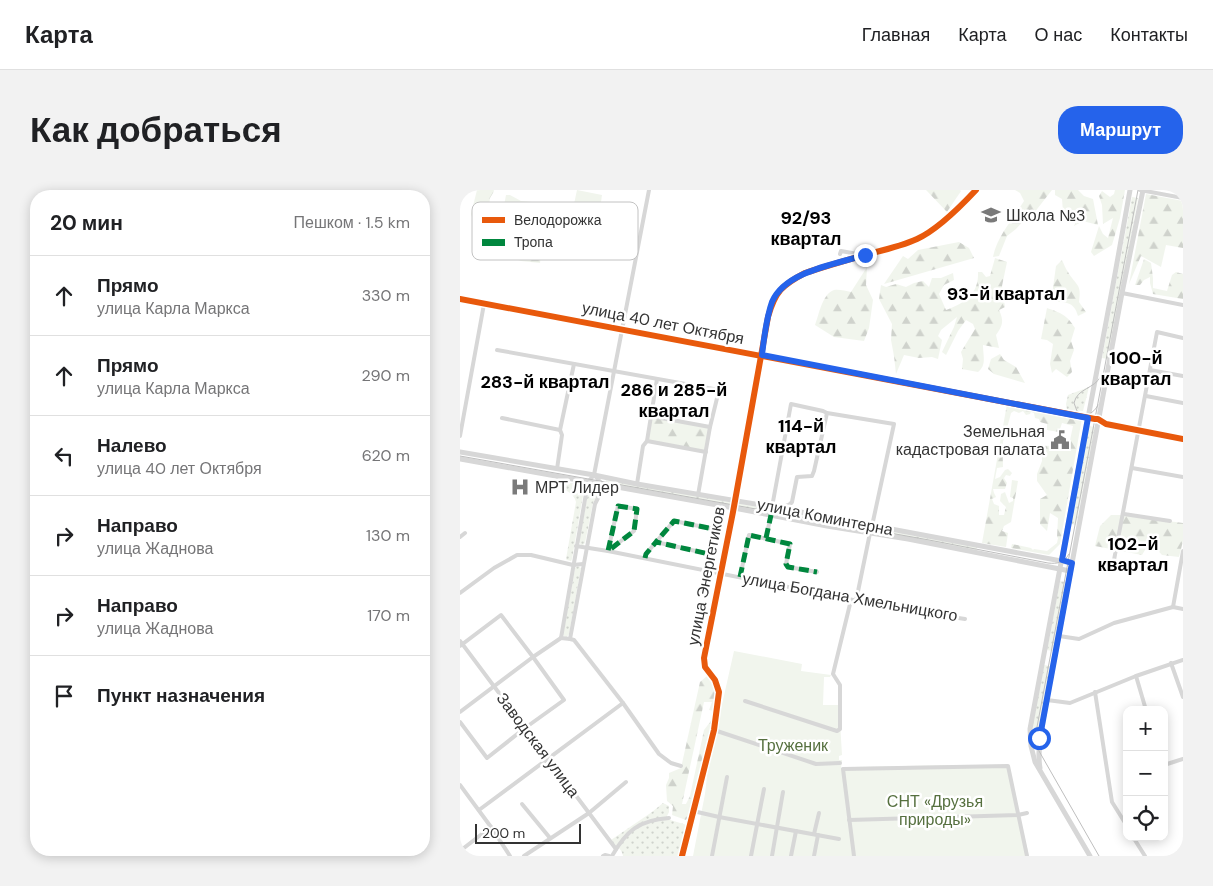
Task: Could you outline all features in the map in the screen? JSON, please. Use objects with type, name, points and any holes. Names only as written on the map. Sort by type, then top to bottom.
[{"type":"street","points":[[638,247],[649,190]]},
{"type":"street","name":"улица Энергетиков","points":[[682,856],[714,730],[719,692],[715,680],[705,667],[704,658],[772,303],[781,289],[805,273],[918,239],[948,217],[976,190]]},
{"type":"street","points":[[1090,856],[1033,757],[1030,735],[1130,190]]},
{"type":"street","points":[[1030,735],[1032,739],[1036,740],[1039,738],[1041,731],[1142,190],[1183,198]]},
{"type":"street","points":[[840,254],[841,251],[865,255]]},
{"type":"street","points":[[561,638],[588,482],[594,475],[635,260]]},
{"type":"street","points":[[1122,293],[1183,305]]},
{"type":"street","name":"улица 40 лет Октября","points":[[460,299],[1098,419],[1106,424],[1183,439]]},
{"type":"street","points":[[460,436],[484,304]]},
{"type":"street","points":[[1114,560],[1157,332],[1183,338]]},
{"type":"street","points":[[497,350],[719,390],[710,427],[698,495]]},
{"type":"street","points":[[557,469],[562,435],[560,430],[574,364]]},
{"type":"street","points":[[1150,370],[1183,376]]},
{"type":"street","points":[[637,484],[643,446],[647,441],[657,379]]},
{"type":"street","points":[[1146,396],[1183,403]]},
{"type":"street","points":[[826,413],[812,476],[797,477],[790,505],[786,507],[772,506],[791,404],[826,413],[894,424],[872,526]]},
{"type":"street","points":[[650,416],[710,427]]},
{"type":"street","points":[[502,418],[560,430]]},
{"type":"street","points":[[647,441],[706,452]]},
{"type":"street","name":"улица Коминтерна","points":[[460,452],[698,495],[772,506],[1072,563]]},
{"type":"street","name":"улица Коминтерна","points":[[460,460],[979,552],[1070,571]]},
{"type":"street","points":[[501,467],[503,460]]},
{"type":"street","points":[[1132,468],[1183,477]]},
{"type":"street","points":[[572,640],[583,564],[595,504],[603,485],[594,475]]},
{"type":"street","points":[[618,506],[637,509],[634,531],[608,551],[618,506]]},
{"type":"street","points":[[1124,514],[1170,521]]},
{"type":"street","points":[[766,538],[771,515]]},
{"type":"street","points":[[645,558],[646,554],[656,542],[674,521],[714,528],[709,554],[656,542]]},
{"type":"street","points":[[460,537],[465,533]]},
{"type":"street","points":[[745,701],[837,731],[840,729],[840,685],[833,674],[854,600],[870,533]]},
{"type":"street","points":[[740,577],[749,535],[790,544],[786,564],[817,572]]},
{"type":"street","name":"улица Богдана Хмельницкого","points":[[576,546],[893,608],[966,618]]},
{"type":"street","points":[[1174,607],[1183,551]]},
{"type":"street","points":[[460,593],[494,568],[517,555],[531,555],[573,565],[583,564]]},
{"type":"street","points":[[1059,636],[1079,639],[1114,623],[1174,607],[1183,609]]},
{"type":"street","points":[[460,722],[487,758],[564,700],[501,614],[461,643]]},
{"type":"street","points":[[460,712],[561,638],[572,640],[623,703],[659,754],[671,764],[681,766]]},
{"type":"street","name":"Заводская улица","points":[[461,643],[616,849]]},
{"type":"street","points":[[1047,700],[1070,702],[1183,660]]},
{"type":"street","points":[[1171,663],[1183,697]]},
{"type":"street","points":[[1136,676],[1145,706]]},
{"type":"street","points":[[1095,692],[1112,802],[1123,820]]},
{"type":"street","points":[[479,810],[623,703]]},
{"type":"street","points":[[714,730],[816,764],[840,763]]},
{"type":"street","points":[[1041,731],[1039,752],[1041,771]]},
{"type":"street","points":[[1168,764],[1183,759]]},
{"type":"street","points":[[854,856],[843,769],[1008,766],[1028,856]]},
{"type":"street","points":[[712,856],[726,777]]},
{"type":"street","points":[[524,856],[589,813],[626,782]]},
{"type":"street","points":[[460,785],[510,856]]},
{"type":"street","points":[[751,856],[764,789]]},
{"type":"street","points":[[772,856],[783,792]]},
{"type":"street","points":[[522,804],[550,838]]},
{"type":"street","points":[[693,811],[839,839]]},
{"type":"street","points":[[814,856],[818,813]]},
{"type":"street","points":[[849,820],[1018,815],[1027,813]]},
{"type":"street","points":[[603,856],[610,856],[626,834],[636,826],[654,819],[668,818]]},
{"type":"street","points":[[460,851],[491,827]]},
{"type":"street","points":[[791,856],[796,831]]},
{"type":"street","points":[[1136,841],[1145,856]]},
{"type":"green space","points":[[477,190],[494,190],[490,202],[474,202]]},
{"type":"green space","points":[[577,190],[602,195],[601,202],[574,202]]},
{"type":"green space","points":[[926,190],[960,190],[961,191],[947,212]]},
{"type":"green space","points":[[1015,190],[1052,190],[1034,213],[1007,236],[999,256],[993,257],[998,242],[1024,201],[1020,193]]},
{"type":"green space","points":[[1055,190],[1078,190],[1084,196],[1093,199],[1098,225],[1083,221],[1074,226],[1077,219],[1071,213],[1063,212],[1062,199],[1055,195]]},
{"type":"green space","points":[[1115,190],[1125,190],[1120,218],[1112,245],[1094,256],[1091,252],[1099,226],[1103,234],[1108,238],[1113,218],[1103,224],[1102,205],[1099,196],[1102,191],[1110,197],[1114,194]]},
{"type":"green space","points":[[1146,194],[1183,201],[1183,248],[1166,245],[1161,267],[1141,256],[1129,284]]},
{"type":"green space","points":[[506,195],[510,195],[521,201],[532,202],[505,202]]},
{"type":"green space","points":[[1132,197],[1138,198],[1108,359],[1102,358]]},
{"type":"green space","points":[[959,242],[969,248],[974,258],[884,284],[903,256],[908,259],[918,250]]},
{"type":"green space","points":[[995,258],[1007,262],[1002,286],[1005,307],[999,310],[1002,323],[996,335],[999,348],[983,345],[983,366],[978,372],[962,369],[963,359],[961,352],[975,329],[973,324],[966,320],[946,355],[942,352],[957,317],[941,330],[938,336],[942,340],[938,359],[904,355],[896,374],[891,340],[892,324],[879,299],[881,285],[886,287],[896,284],[906,287],[923,281],[929,287],[932,278],[941,278],[953,273],[954,280],[944,285],[939,294],[946,310],[965,301],[969,297],[976,286],[978,272],[982,272],[986,277],[990,276]]},
{"type":"green space","points":[[1144,259],[1151,263],[1153,288],[1167,291],[1172,275],[1176,272],[1183,274],[1183,299],[1153,294],[1150,277],[1140,285],[1135,285]]},
{"type":"green space","points":[[518,260],[540,260],[540,263]]},
{"type":"green space","points":[[1062,260],[1071,277],[1078,285],[1080,291],[1079,302],[1086,312],[1078,316],[1074,307],[1068,303],[1051,302],[1056,266]]},
{"type":"green space","points":[[867,267],[866,285],[873,300],[869,328],[864,341],[834,337],[815,325],[822,305],[830,292],[840,290],[851,292]]},
{"type":"green space","points":[[1047,308],[1063,315],[1075,328],[1071,341],[1074,350],[1070,361],[1072,372],[1067,377],[1056,369],[1052,373],[1050,364],[1053,344],[1041,339]]},
{"type":"green space","points":[[1000,354],[1004,360],[1016,367],[1025,383],[994,374],[988,369],[991,359]]},
{"type":"green space","points":[[1089,387],[1083,411],[1067,410],[1068,395]]},
{"type":"green space","points":[[1007,404],[1082,418],[1060,544],[1049,555],[1011,548],[1012,544],[1033,550],[1047,551],[1057,543],[1058,518],[1050,513],[1047,531],[1040,524],[1040,499],[1047,495],[1037,481],[1037,474],[1042,461],[1042,446],[1069,445],[1073,426],[1062,423],[1059,432],[1047,430],[1047,424],[1040,422],[1039,419],[1035,418],[1034,413],[1031,412],[1026,415],[1023,411],[1011,413],[1003,442],[1003,467],[997,468],[995,479],[1000,477],[1005,470],[1008,469],[1012,473],[1004,478],[1007,483],[1005,489],[993,489],[996,497],[992,499],[994,504],[999,506],[999,515],[1004,515],[1006,507],[1000,501],[1001,494],[1005,492],[1009,503],[1013,501],[1013,498],[1010,497],[1012,480],[1018,481],[1011,522],[1004,526],[1002,531],[1008,533],[1006,547],[982,543]]},
{"type":"green space","points":[[651,416],[710,427],[706,452],[647,441]]},
{"type":"green space","points":[[1089,426],[1095,427],[1076,525],[1070,524]]},
{"type":"green space","points":[[606,480],[732,502],[731,506],[605,484]]},
{"type":"green space","points":[[560,481],[580,485],[584,490],[571,561],[566,559],[576,502],[571,494],[556,486],[555,484]]},
{"type":"green space","points":[[595,490],[599,491],[593,503],[585,543],[582,546],[579,542],[588,493],[594,494]]},
{"type":"green space","points":[[737,503],[824,519],[824,523],[736,507]]},
{"type":"green space","points":[[1111,515],[1183,523],[1183,541],[1179,557],[1162,555],[1153,545],[1148,545],[1142,555],[1095,546],[1100,526]]},
{"type":"green space","points":[[833,521],[977,547],[976,551],[832,525]]},
{"type":"green space","points":[[578,566],[581,568],[569,634],[566,638],[563,635],[575,568]]},
{"type":"green space","points":[[1060,581],[1066,582],[1053,651],[1047,650]]},
{"type":"green space","points":[[734,651],[802,664],[801,671],[831,675],[830,677],[824,677],[823,705],[839,705],[842,755],[839,756],[839,760],[842,760],[841,768],[952,765],[1008,766],[1029,856],[693,856],[705,794],[708,767]]},
{"type":"green space","points":[[1044,665],[1050,666],[1037,738],[1034,738],[1031,734]]},
{"type":"green space","points":[[707,676],[713,681],[717,696],[715,711],[709,710],[712,702],[704,702],[682,804],[686,804],[690,796],[704,730],[713,718],[695,795],[686,820],[672,815],[673,806],[667,801],[666,785],[669,773],[681,768],[700,682]]},
{"type":"green space","points":[[663,803],[669,806],[667,819],[687,825],[679,856],[623,856],[620,849],[611,840]]},
{"type":"tram line","points":[[1099,856],[1039,751],[1036,734],[1138,190]]},
{"type":"tram line","points":[[1098,405],[1092,412],[1083,415],[1077,411],[1074,403],[1079,394],[1095,384],[1101,376]]},
{"type":"tram line","points":[[460,456],[1048,563],[1060,562],[1069,554]]},
{"type":"marked path","points":[[618,506],[637,509],[634,531],[608,551],[618,506]]},
{"type":"marked path","points":[[766,538],[771,515]]},
{"type":"marked path","points":[[645,558],[656,542],[709,554],[714,529],[674,521],[656,542]]},
{"type":"marked path","points":[[740,577],[749,535],[790,544],[786,564],[788,567],[817,572]]},
{"type":"cycle path","points":[[682,856],[714,730],[719,692],[715,680],[705,667],[704,658],[733,512],[768,317],[774,301],[780,290],[790,281],[805,273],[899,246],[925,235],[948,217],[976,190]]},
{"type":"cycle path","points":[[460,299],[1098,419],[1106,424],[1183,439]]},
{"type":"place","name":"Школа №3","points":[[991,215]]},
{"type":"place","name":"Земельная кадастровая палата","points":[[1060,440]]},
{"type":"place","name":"МРТ Лидер","points":[[520,487]]},
{"type":"district","name":"92/93 квартал","points":[[806,228]]},
{"type":"district","name":"93-й квартал","points":[[1006,294]]},
{"type":"district","name":"100-й квартал","points":[[1136,368]]},
{"type":"district","name":"283-й квартал","points":[[545,382]]},
{"type":"district","name":"286 и 285-й квартал","points":[[674,400]]},
{"type":"district","name":"114-й квартал","points":[[801,436]]},
{"type":"district","name":"102-й квартал","points":[[1133,554]]},
{"type":"route","points":[[865,255],[805,273],[781,289],[772,303],[762,355],[1088,418],[1062,560],[1072,563],[1039,738]]},
{"type":"park label","name":"Труженик","points":[[793,745]]},
{"type":"park label","name":"СНТ «Друзья природы»","points":[[935,810]]}]
